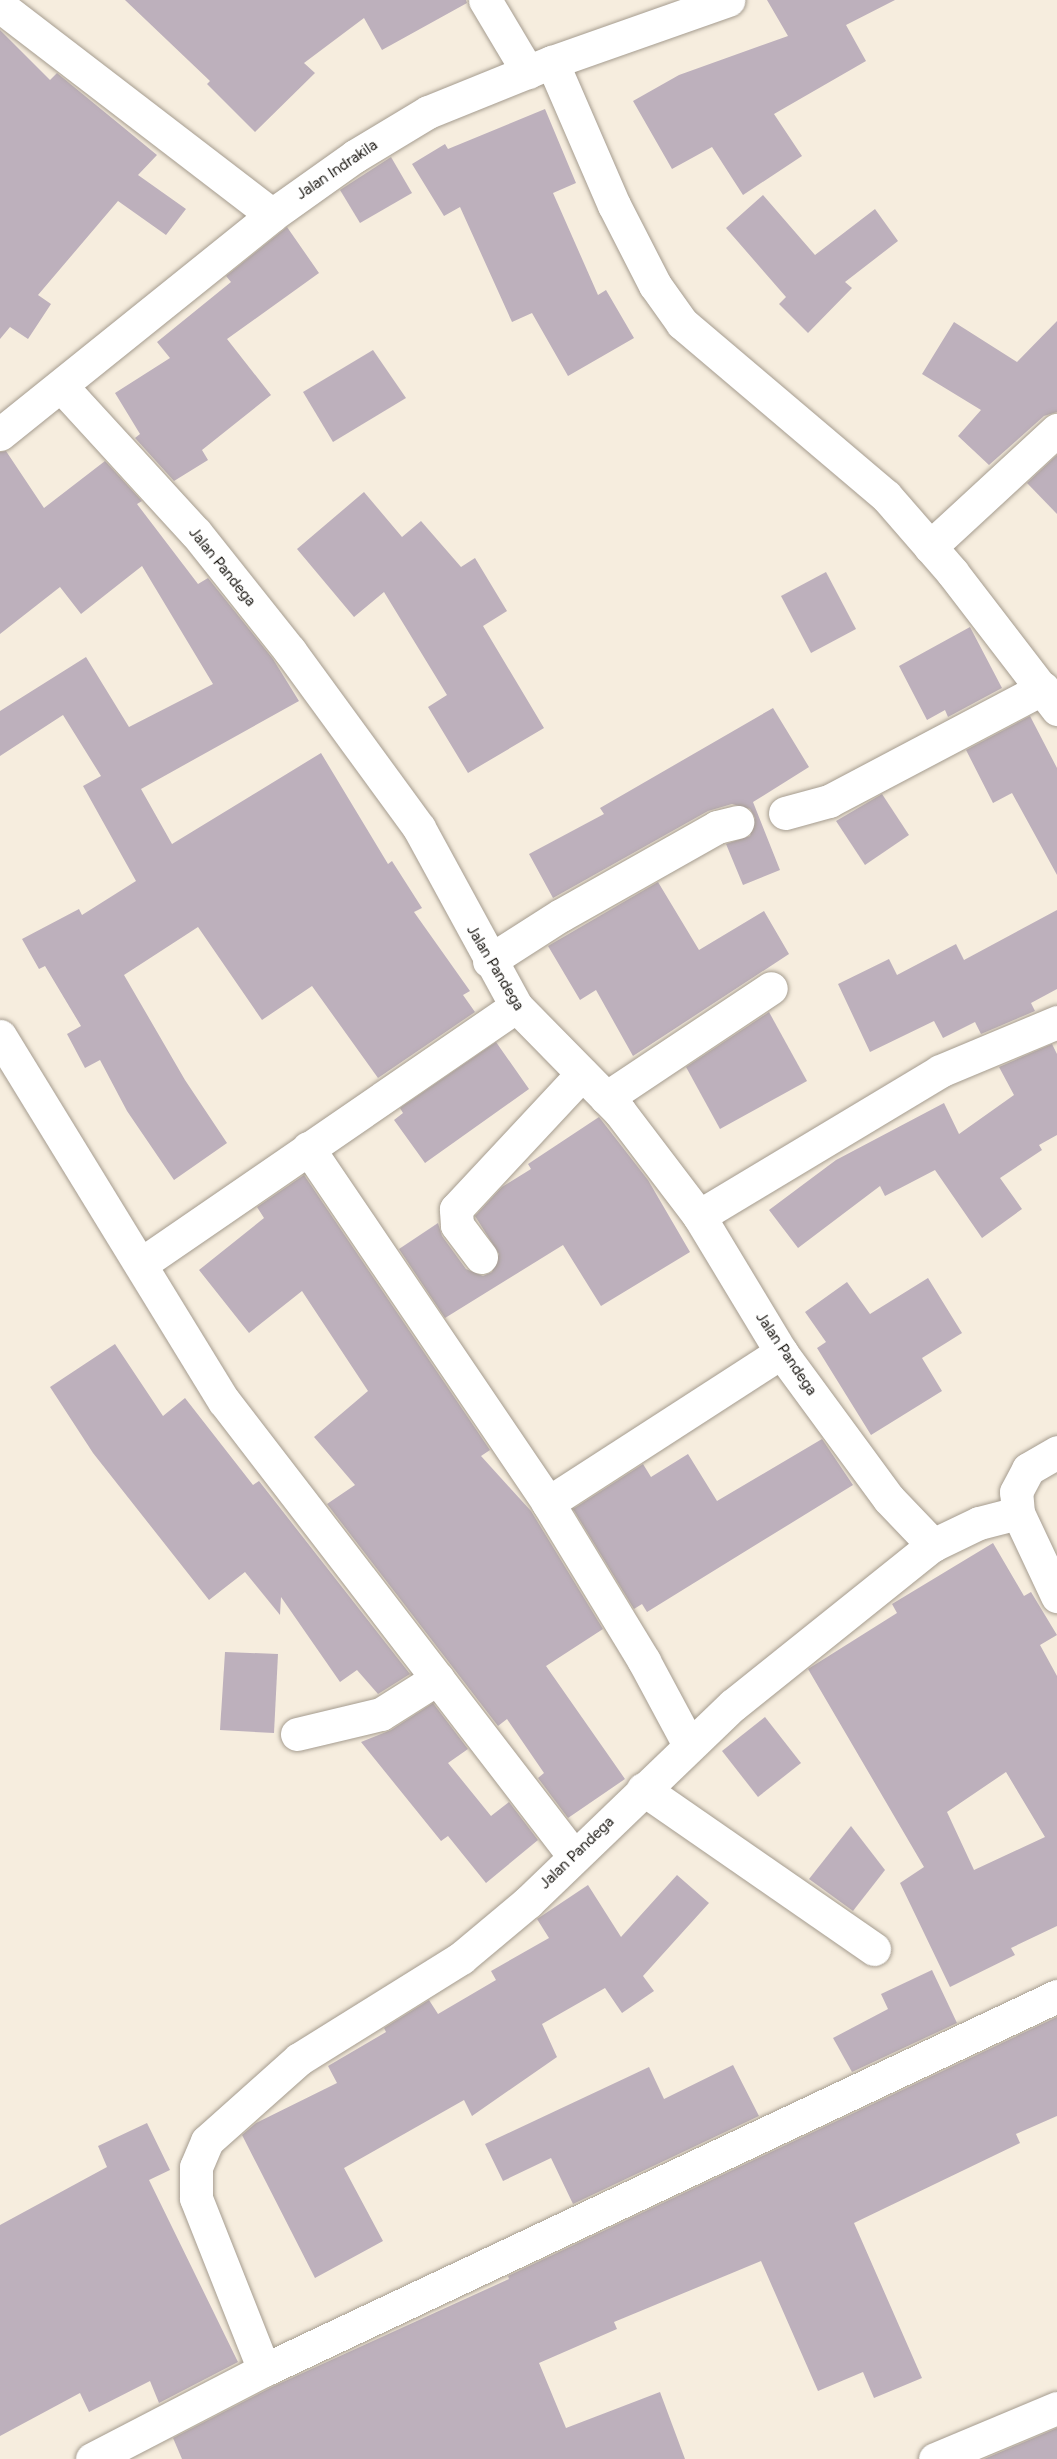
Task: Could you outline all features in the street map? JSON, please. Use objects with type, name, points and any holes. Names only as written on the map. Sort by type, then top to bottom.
[{"type":"street","points":[[485,0],[540,67],[655,285],[682,323],[886,496],[930,546],[1050,699],[829,801],[785,813]]},
{"type":"street","name":"Jalan Indrakila","points":[[0,434],[62,387],[272,215],[355,156],[428,112],[540,67],[728,0]]},
{"type":"street","points":[[0,6],[272,215]]},
{"type":"street","name":"Jalan Pandega","points":[[62,387],[196,534],[291,651],[419,828],[489,961],[516,1006],[606,1098],[699,1216],[781,1352],[889,1499],[933,1545]]},
{"type":"street","points":[[930,546],[1057,430]]},
{"type":"street","points":[[489,961],[561,915],[717,827],[737,822]]},
{"type":"street","points":[[606,1098],[771,988]]},
{"type":"street","points":[[141,1264],[516,1006]]},
{"type":"street","points":[[699,1216],[940,1071],[1057,1022]]},
{"type":"street","points":[[0,1036],[224,1401],[573,1855]]},
{"type":"street","points":[[481,1257],[457,1225],[456,1209],[582,1074]]},
{"type":"street","points":[[308,1148],[548,1503],[644,1661],[689,1745]]},
{"type":"street","points":[[548,1503],[781,1352]]},
{"type":"street","points":[[1057,1452],[1028,1469],[1016,1492],[1018,1513],[1057,1596]]},
{"type":"street","name":"Jalan Pandega","points":[[264,2370],[196,2198],[196,2167],[207,2141],[299,2059],[461,1958],[528,1902],[573,1855],[733,1705],[933,1545],[979,1523],[1018,1513]]},
{"type":"street","points":[[297,1734],[381,1714],[438,1678]]},
{"type":"street","points":[[643,1789],[874,1949]]},
{"type":"street","points":[[92,2459],[264,2370],[1057,1996]]},
{"type":"street","points":[[935,2459],[1057,2408]]},
{"type":"building","points":[[125,0],[466,0],[467,3],[382,50],[364,18],[304,63],[315,73],[255,132],[207,84],[210,81]]},
{"type":"building","points":[[767,0],[895,0],[846,25],[866,61],[774,114],[802,156],[743,195],[712,147],[672,169],[633,101],[679,75],[788,36]]},
{"type":"building","points":[[0,30],[50,80],[57,73],[157,155],[138,175],[186,209],[166,235],[118,201],[38,295],[51,304],[28,339],[10,327],[0,339]]},
{"type":"building","points":[[545,109],[576,183],[553,193],[598,295],[606,290],[634,338],[568,376],[532,313],[512,322],[460,207],[444,216],[412,164],[445,144],[448,149]]},
{"type":"building","points":[[391,157],[412,193],[360,223],[340,190]]},
{"type":"building","points":[[763,195],[815,255],[875,209],[898,241],[845,282],[852,288],[808,333],[779,304],[786,297],[726,228]]},
{"type":"building","points":[[287,227],[319,273],[227,339],[271,395],[202,450],[208,460],[174,481],[135,438],[140,434],[115,393],[170,358],[157,342],[231,282],[226,276]]},
{"type":"building","points":[[1057,321],[1057,412],[1044,416],[989,465],[958,436],[981,410],[922,374],[954,322],[1017,362]]},
{"type":"building","points":[[373,350],[406,398],[333,442],[303,392]]},
{"type":"building","points":[[6,451],[44,508],[105,461],[142,501],[137,504],[198,584],[208,578],[273,659],[299,701],[141,789],[172,844],[321,753],[388,864],[392,861],[422,908],[414,912],[470,991],[463,995],[475,1012],[378,1078],[312,986],[262,1020],[198,927],[124,975],[185,1080],[227,1143],[174,1180],[127,1111],[100,1060],[85,1068],[67,1034],[81,1026],[45,966],[39,969],[22,939],[79,909],[82,915],[136,881],[83,786],[101,776],[63,715],[0,756],[0,711],[86,657],[129,727],[213,684],[142,566],[81,614],[60,587],[0,634],[0,452]]},
{"type":"building","points":[[1057,455],[1057,514],[1027,483]]},
{"type":"building","points":[[364,492],[402,537],[421,521],[461,567],[475,558],[507,611],[483,626],[544,728],[468,773],[428,707],[447,695],[384,592],[354,617],[297,549]]},
{"type":"building","points":[[826,572],[856,629],[811,653],[781,596]]},
{"type":"building","points":[[970,627],[1002,688],[948,717],[945,710],[927,720],[899,666]]},
{"type":"building","points":[[773,708],[809,767],[753,802],[780,870],[743,885],[726,844],[750,836],[755,818],[750,809],[732,804],[708,811],[553,898],[529,854],[604,814],[600,808]]},
{"type":"building","points":[[1030,716],[1057,768],[1057,875],[1012,793],[993,803],[966,750]]},
{"type":"building","points":[[882,794],[909,835],[865,865],[836,821]]},
{"type":"building","points":[[658,882],[699,950],[764,911],[789,954],[633,1056],[596,990],[580,1000],[548,946]]},
{"type":"building","points":[[1057,910],[1057,989],[1031,1003],[1035,1011],[981,1034],[975,1022],[943,1038],[934,1021],[870,1052],[838,984],[889,959],[897,975],[956,944],[964,960]]},
{"type":"building","points":[[769,1012],[807,1081],[720,1129],[686,1067]]},
{"type":"building","points":[[496,1042],[529,1089],[425,1163],[394,1120],[403,1113],[400,1108]]},
{"type":"building","points":[[1052,1044],[1057,1054],[1057,1135],[1039,1145],[1042,1150],[1000,1178],[1022,1209],[982,1238],[935,1170],[885,1196],[880,1186],[798,1248],[769,1210],[836,1160],[944,1103],[959,1134],[1014,1095],[999,1067]]},
{"type":"building","points":[[599,1117],[648,1180],[690,1252],[601,1306],[563,1245],[445,1318],[399,1249],[438,1223],[442,1236],[466,1269],[483,1276],[492,1272],[499,1254],[475,1216],[502,1187],[531,1169],[528,1164]]},
{"type":"building","points":[[304,1175],[490,1450],[481,1456],[531,1511],[603,1629],[546,1666],[625,1779],[568,1818],[538,1778],[544,1773],[507,1719],[498,1726],[327,1504],[355,1485],[314,1437],[368,1391],[302,1291],[249,1333],[199,1270],[264,1218],[257,1207]]},
{"type":"building","points":[[928,1278],[962,1333],[922,1358],[942,1391],[871,1435],[817,1348],[826,1342],[805,1312],[847,1282],[870,1314]]},
{"type":"building","points":[[115,1344],[163,1416],[185,1398],[253,1485],[259,1481],[410,1674],[378,1694],[357,1670],[340,1682],[281,1597],[280,1615],[245,1572],[209,1600],[93,1453],[50,1387]]},
{"type":"building","points":[[822,1439],[853,1485],[647,1612],[642,1604],[634,1609],[573,1509],[643,1464],[651,1477],[688,1454],[717,1501]]},
{"type":"building","points":[[993,1543],[1024,1596],[1031,1592],[1057,1635],[1040,1645],[1057,1676],[1057,1926],[1011,1948],[1015,1955],[950,1987],[900,1883],[924,1867],[808,1669],[897,1613],[892,1604]],"holes":[[[1006,1772],[1045,1837],[974,1870],[947,1812]]]},
{"type":"building","points":[[225,1652],[278,1654],[274,1733],[220,1730]]},
{"type":"building","points":[[433,1703],[468,1749],[448,1763],[491,1816],[509,1802],[538,1840],[486,1883],[448,1836],[441,1841],[361,1742],[391,1730]]},
{"type":"building","points":[[765,1717],[801,1763],[758,1797],[722,1751]]},
{"type":"building","points":[[851,1826],[885,1870],[853,1911],[809,1879]]},
{"type":"building","points":[[677,1875],[709,1903],[643,1976],[654,1991],[622,2013],[605,1988],[542,2024],[557,2057],[472,2116],[464,2100],[344,2168],[383,2241],[315,2278],[242,2135],[256,2123],[337,2083],[328,2066],[386,2032],[384,2028],[429,2000],[438,2014],[496,1980],[491,1971],[549,1938],[537,1919],[588,1885],[621,1937]]},
{"type":"building","points":[[932,1970],[957,2023],[852,2072],[833,2038],[888,2009],[881,1994]]},
{"type":"building","points":[[1057,2017],[1057,2116],[1016,2134],[1020,2143],[854,2223],[922,2378],[874,2398],[863,2372],[818,2391],[761,2261],[614,2322],[617,2329],[539,2363],[566,2428],[660,2392],[685,2459],[182,2459],[173,2438],[272,2387],[509,2279],[508,2276]]},
{"type":"building","points":[[733,2065],[759,2116],[573,2204],[551,2158],[503,2181],[485,2144],[649,2067],[664,2099]]},
{"type":"building","points":[[147,2123],[170,2170],[149,2180],[238,2362],[159,2403],[150,2381],[89,2412],[80,2393],[0,2436],[0,2225],[107,2167],[98,2146]]},
{"type":"building","points":[[1057,2428],[1057,2459],[984,2459]]}]
